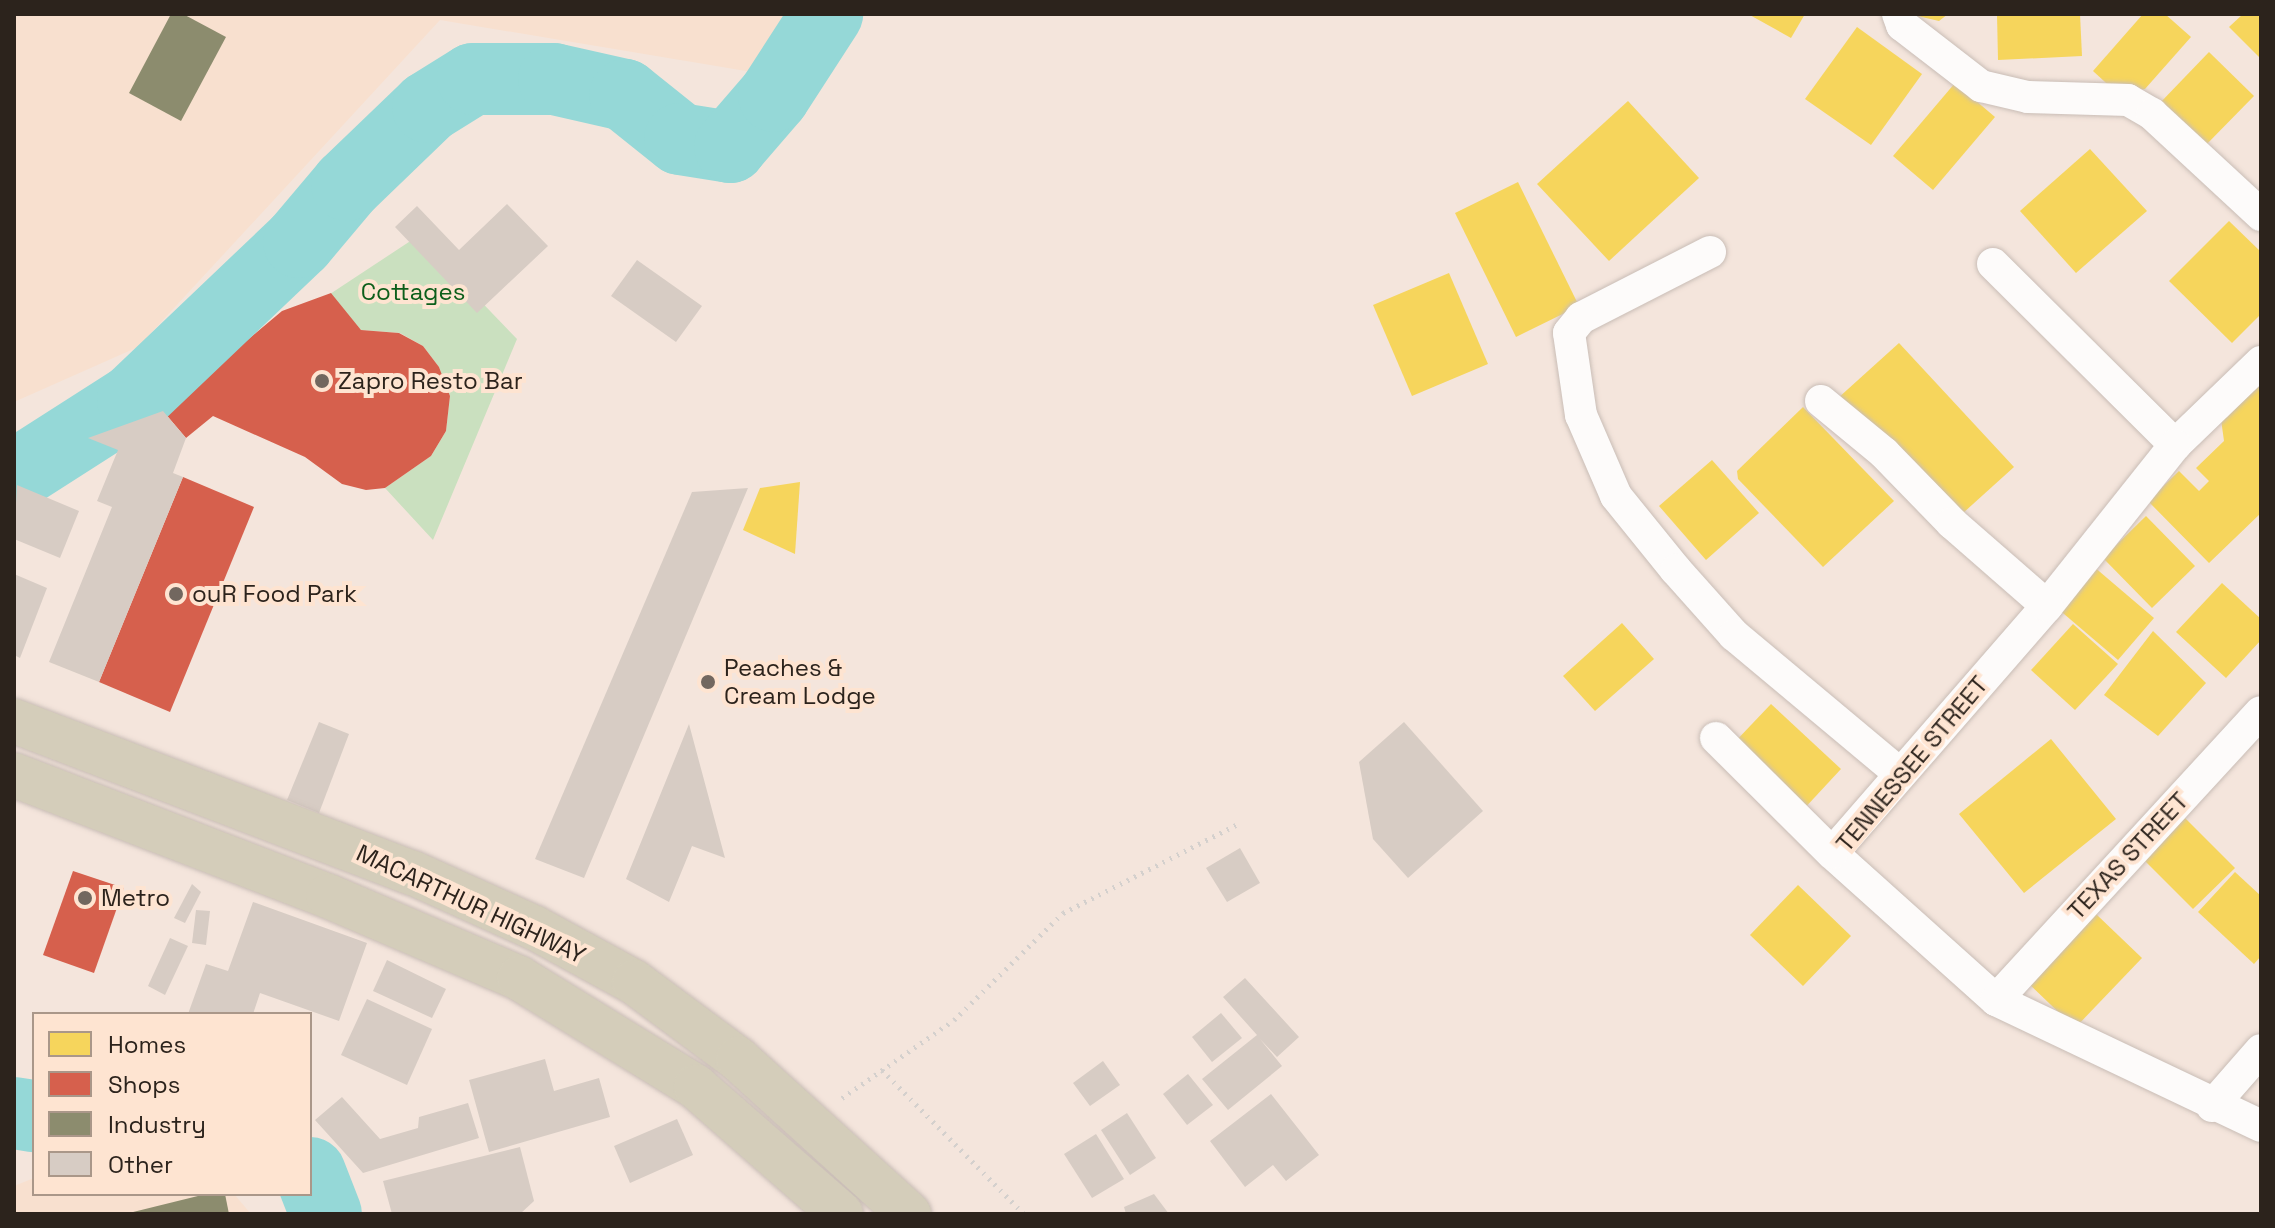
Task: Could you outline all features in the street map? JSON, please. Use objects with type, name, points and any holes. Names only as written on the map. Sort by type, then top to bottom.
[{"type":"highway","name":"MACARTHUR HIGHWAY","points":[[14,721],[413,873],[535,928],[634,982],[738,1059],[909,1214]]},
{"type":"highway","name":"MACARTHUR HIGHWAY","points":[[14,775],[342,901],[519,978],[696,1087],[841,1214]]},
{"type":"street","points":[[1898,14],[1902,25],[1981,86],[2028,97],[2128,100],[2152,114],[2261,215]]},
{"type":"street","points":[[1710,252],[1575,325],[1569,333],[1569,358],[1581,415],[1616,496],[1676,570],[1734,635],[1898,772]]},
{"type":"street","points":[[1993,264],[2175,445]]},
{"type":"street","name":"TENNESSEE STREET","points":[[2261,362],[2175,445],[2047,606],[1898,772],[1832,853],[1996,1000],[2212,1106],[2261,1126]]},
{"type":"street","points":[[1821,401],[1884,453],[1952,523],[2047,606]]},
{"type":"street","name":"TEXAS STREET","points":[[1996,1000],[2261,712]]},
{"type":"street","points":[[1716,738],[1832,853]]},
{"type":"street","points":[[2212,1106],[2261,1050]]},
{"type":"path","points":[[808,1121],[954,1020],[1063,913],[1240,823]]},
{"type":"path","points":[[882,1070],[1024,1214]]},
{"type":"shaded area","points":[[14,14],[802,14],[764,74],[440,20],[138,347],[14,402]]},
{"type":"shaded area","points":[[32,1179],[32,1196],[236,1196],[251,1214],[14,1214],[14,1186]]},
{"type":"green space","name":"Cottages","points":[[418,236],[517,339],[433,540],[385,488],[431,456],[446,431],[450,396],[439,367],[423,346],[400,333],[361,330],[330,294]]},
{"type":"building: Homes","points":[[1748,14],[1805,14],[1791,38]]},
{"type":"building: Homes","points":[[1909,14],[1948,14],[1939,21]]},
{"type":"building: Homes","points":[[1997,14],[2080,14],[2082,56],[1998,60]]},
{"type":"building: Homes","points":[[2143,14],[2165,14],[2191,37],[2145,89],[2117,93],[2093,71]]},
{"type":"building: Homes","points":[[2243,14],[2261,14],[2261,59],[2229,27]]},
{"type":"building: Homes","points":[[1857,27],[1922,74],[1871,145],[1805,99]]},
{"type":"building: Homes","points":[[2209,52],[2254,96],[2203,148],[2158,105]]},
{"type":"building: Homes","points":[[1955,83],[1995,117],[1933,190],[1893,156]]},
{"type":"building: Homes","points":[[1628,101],[1699,178],[1609,261],[1537,184]]},
{"type":"building: Homes","points":[[2090,149],[2147,211],[2076,273],[2020,211]]},
{"type":"building: Homes","points":[[1518,182],[1579,306],[1516,337],[1455,213]]},
{"type":"building: Homes","points":[[2229,221],[2261,252],[2261,314],[2232,343],[2169,281]]},
{"type":"building: Homes","points":[[1449,273],[1488,364],[1412,396],[1373,305]]},
{"type":"building: Homes","points":[[1899,343],[2014,467],[1952,523],[1837,399]]},
{"type":"building: Homes","points":[[2261,373],[2261,513],[2209,563],[2148,501],[2179,471],[2199,491],[2209,481],[2196,468],[2224,441],[2220,412]]},
{"type":"building: Homes","points":[[1803,407],[1894,501],[1823,567],[1738,479],[1737,471]]},
{"type":"building: Homes","points":[[1712,460],[1759,513],[1706,560],[1659,506]]},
{"type":"building: Homes","points":[[800,482],[795,554],[743,530],[760,488]]},
{"type":"building: Homes","points":[[2146,516],[2195,566],[2152,608],[2103,558]]},
{"type":"building: Homes","points":[[2093,566],[2154,618],[2118,660],[2057,608]]},
{"type":"building: Homes","points":[[2222,583],[2261,619],[2261,640],[2226,678],[2176,632]]},
{"type":"building: Homes","points":[[1622,623],[1654,659],[1595,711],[1563,676]]},
{"type":"building: Homes","points":[[2073,624],[2118,664],[2075,710],[2031,670]]},
{"type":"building: Homes","points":[[2153,631],[2206,683],[2158,736],[2104,695]]},
{"type":"building: Homes","points":[[1771,704],[1841,769],[1802,811],[1732,745]]},
{"type":"building: Homes","points":[[2051,739],[2116,819],[2024,893],[1959,814]]},
{"type":"building: Homes","points":[[2185,818],[2235,868],[2193,909],[2143,859]]},
{"type":"building: Homes","points":[[2235,872],[2261,896],[2261,956],[2254,964],[2198,912]]},
{"type":"building: Homes","points":[[1798,885],[1851,936],[1803,986],[1750,935]]},
{"type":"building: Homes","points":[[2096,914],[2142,958],[2075,1028],[2029,984]]},
{"type":"building: Shops","name":"Zapro Resto Bar","points":[[331,293],[361,330],[399,333],[423,346],[439,367],[450,396],[446,431],[431,456],[385,488],[366,490],[342,484],[305,457],[213,416],[186,438],[163,411],[282,311]]},
{"type":"building: Shops","name":"ouR Food Park","points":[[183,477],[254,507],[170,712],[99,682]]},
{"type":"building: Shops","points":[[73,871],[124,888],[94,973],[43,955]]},
{"type":"building: Industry","points":[[171,14],[183,14],[226,37],[181,121],[129,93]]},
{"type":"building: Industry","points":[[198,1196],[225,1196],[229,1214],[125,1214]]},
{"type":"building: Other","points":[[507,204],[548,246],[477,313],[395,227],[417,206],[459,250]]},
{"type":"building: Other","points":[[637,260],[702,306],[676,342],[611,296]]},
{"type":"building: Other","points":[[163,411],[186,438],[173,473],[183,477],[99,682],[49,662],[112,507],[97,501],[118,450],[88,438]]},
{"type":"building: Other","points":[[17,485],[79,511],[60,558],[14,539]]},
{"type":"building: Other","points":[[748,488],[584,878],[535,859],[692,492]]},
{"type":"building: Other","points":[[14,574],[47,588],[20,658],[14,655]]},
{"type":"building: Other","points":[[319,722],[349,734],[319,813],[287,800]]},
{"type":"building: Other","points":[[1404,722],[1483,811],[1408,878],[1373,839],[1359,762]]},
{"type":"building: Other","points":[[689,724],[725,858],[692,846],[669,902],[626,879]]},
{"type":"building: Other","points":[[1240,848],[1260,883],[1227,902],[1206,868]]},
{"type":"building: Other","points":[[192,884],[201,892],[185,923],[174,918]]},
{"type":"building: Other","points":[[253,902],[367,943],[339,1021],[260,993],[254,1012],[189,1012],[206,964],[228,971]]},
{"type":"building: Other","points":[[196,910],[210,911],[206,945],[192,943]]},
{"type":"building: Other","points":[[170,938],[188,946],[165,995],[148,986]]},
{"type":"building: Other","points":[[387,960],[446,989],[432,1018],[373,991]]},
{"type":"building: Other","points":[[1245,978],[1299,1037],[1277,1057],[1260,1039],[1282,1066],[1228,1110],[1202,1079],[1257,1035],[1223,997]]},
{"type":"building: Other","points":[[367,999],[432,1029],[407,1085],[341,1055]]},
{"type":"building: Other","points":[[1221,1013],[1242,1038],[1212,1062],[1192,1037]]},
{"type":"building: Other","points":[[545,1059],[554,1091],[599,1078],[610,1117],[489,1152],[469,1080]]},
{"type":"building: Other","points":[[1103,1061],[1120,1085],[1090,1106],[1073,1083]]},
{"type":"building: Other","points":[[1188,1074],[1213,1105],[1187,1125],[1163,1094]]},
{"type":"building: Other","points":[[1271,1094],[1319,1155],[1286,1181],[1273,1165],[1245,1187],[1210,1141]]},
{"type":"building: Other","points":[[342,1097],[380,1139],[418,1128],[419,1117],[468,1103],[479,1138],[363,1173],[315,1120]]},
{"type":"building: Other","points":[[1127,1113],[1156,1158],[1130,1175],[1101,1130]]},
{"type":"building: Other","points":[[677,1119],[693,1155],[630,1183],[614,1146]]},
{"type":"building: Other","points":[[1096,1134],[1124,1179],[1092,1198],[1064,1154]]},
{"type":"building: Other","points":[[520,1147],[534,1201],[520,1214],[392,1214],[383,1181]]},
{"type":"building: Other","points":[[1154,1194],[1169,1214],[1126,1214],[1124,1207]]},
{"type":"waterway","points":[[14,476],[133,400],[299,242],[347,185],[428,107],[473,79],[554,79],[625,95],[680,139],[730,147],[774,96],[827,14]]},
{"type":"waterway","points":[[14,1113],[32,1116]]},
{"type":"waterway","points":[[312,1178],[326,1214]]},
{"type":"place","name":"Zapro Resto Bar","points":[[322,381]]},
{"type":"place","name":"ouR Food Park","points":[[176,594]]},
{"type":"place","name":"Peaches & Cream Lodge","points":[[708,682]]},
{"type":"place","name":"Metro","points":[[85,898]]}]
